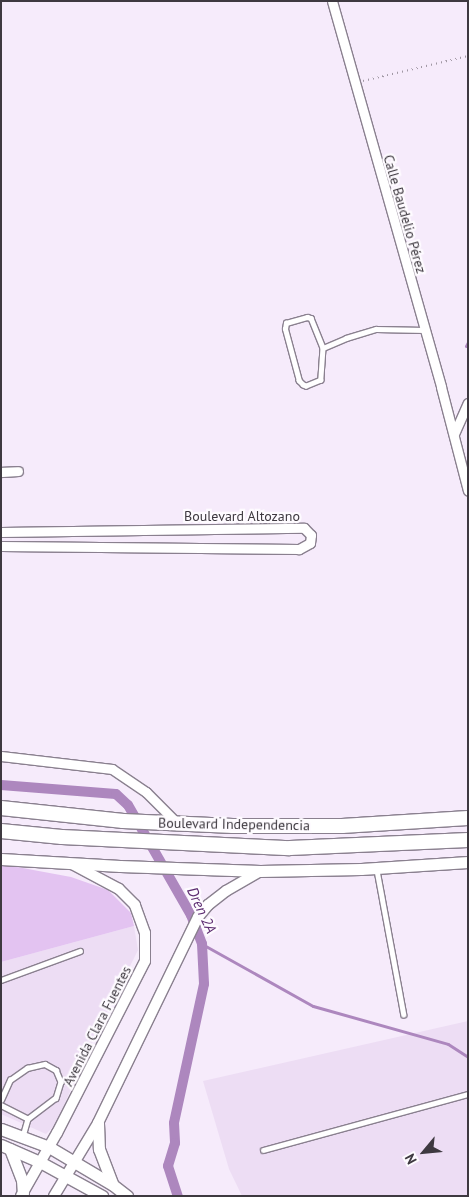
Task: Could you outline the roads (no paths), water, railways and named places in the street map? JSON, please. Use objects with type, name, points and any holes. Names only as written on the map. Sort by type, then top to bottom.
[{"type":"highway","name":"Boulevard Independencia","points":[[1,808],[123,821],[233,826],[342,826],[468,818]]},
{"type":"highway","name":"Boulevard Independencia","points":[[1,830],[62,837],[290,848],[468,840]]},
{"type":"main road","points":[[1,859],[151,868],[260,871],[376,868],[468,862]]},
{"type":"main road","points":[[98,1123],[101,1155],[113,1185]]},
{"type":"main road","points":[[1,1129],[49,1147],[76,1161],[127,1196]]},
{"type":"main road","points":[[6,1147],[40,1162],[102,1196]]},
{"type":"main road","points":[[6,1147],[22,1180],[22,1195]]},
{"type":"street","name":"Calle Baudelio Pérez","points":[[332,1],[353,83],[454,434],[468,491]]},
{"type":"street","points":[[454,434],[468,403]]},
{"type":"street","points":[[1,472],[18,471]]},
{"type":"street","name":"Boulevard Altozano","points":[[1,532],[304,528],[311,535],[310,544],[299,549],[1,546]]},
{"type":"street","points":[[1,756],[112,769],[146,792],[177,823]]},
{"type":"street","name":"Avenida Clara Fuentes","points":[[22,1195],[49,1147],[145,961],[146,933],[135,905],[119,889],[71,863]]},
{"type":"street","points":[[54,1196],[98,1123],[198,917],[208,905],[226,891],[260,871]]},
{"type":"lane","points":[[307,317],[311,318],[323,348],[322,380],[306,386],[302,385],[299,381],[285,329],[286,324],[307,317]]},
{"type":"lane","points":[[323,348],[346,338],[376,329],[425,330]]},
{"type":"lane","points":[[376,868],[404,1015]]},
{"type":"lane","points":[[1,980],[80,951]]},
{"type":"lane","points":[[1,1100],[10,1080],[27,1068],[45,1064],[56,1070],[61,1082],[56,1098],[28,1119],[22,1137]]},
{"type":"lane","points":[[263,1150],[468,1094]]},
{"type":"lane","points":[[1,1105],[28,1119]]},
{"type":"waterway","points":[[466,346],[468,342]]},
{"type":"waterway","name":"Dren 2A","points":[[1,785],[116,794],[128,805],[191,915],[202,944],[204,984],[174,1123],[175,1143],[168,1166],[178,1196]]},
{"type":"waterway","points":[[202,944],[313,1006],[448,1044],[468,1057]]}]
